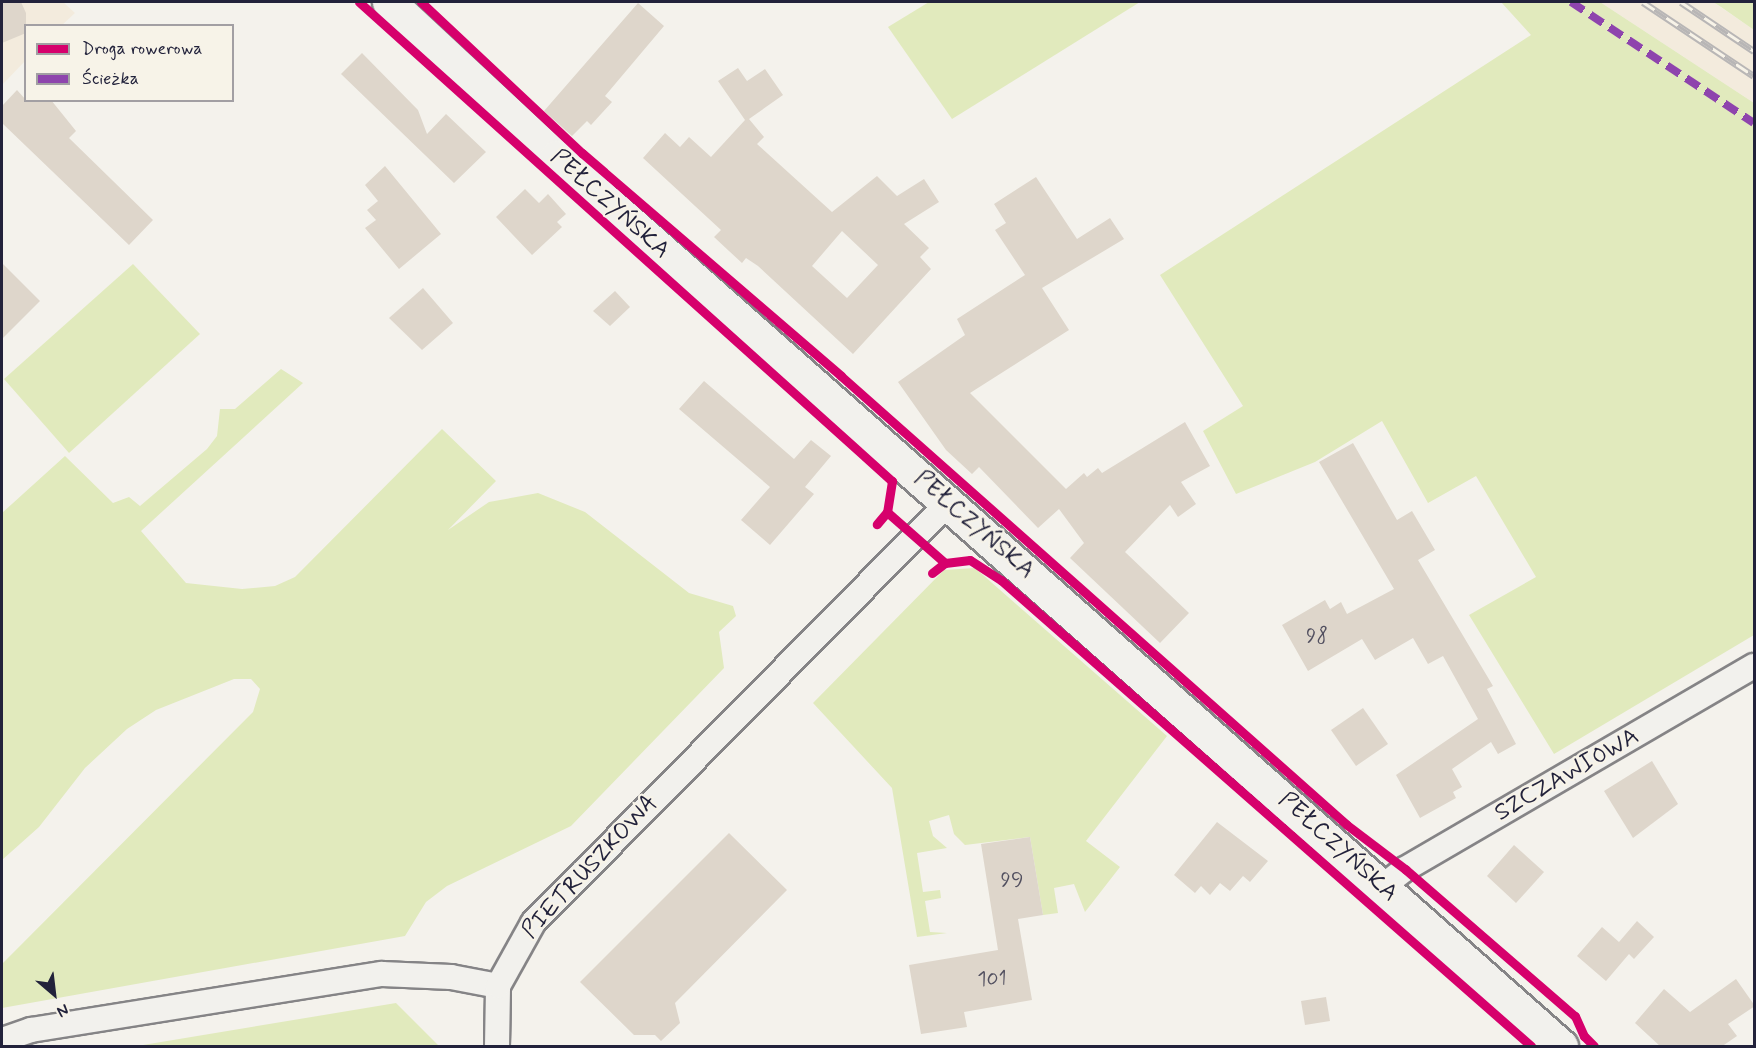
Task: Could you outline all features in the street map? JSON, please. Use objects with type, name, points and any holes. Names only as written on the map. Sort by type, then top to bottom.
[{"type":"main road","name":"PEŁCZYŃSKA","points":[[389,2],[565,164],[949,502],[1561,1047]]},
{"type":"street","name":"PIETRUSZKOWA","points":[[498,987],[515,951],[563,889],[949,502]]},
{"type":"street","name":"SZCZAWIOWA","points":[[1382,887],[1405,869],[1755,666]]},
{"type":"street","points":[[2,1040],[31,1030],[381,974],[451,977],[498,987],[497,1047]]},
{"type":"shaded area","points":[[2,2],[63,2],[75,13],[63,24],[24,24],[24,62],[2,85]]},
{"type":"shaded area","points":[[1600,2],[1713,2],[1754,30],[1754,103]]},
{"type":"green space","points":[[929,2],[1140,2],[952,119],[888,27]]},
{"type":"green space","points":[[1501,2],[1600,2],[1754,103],[1754,635],[1554,754],[1469,615],[1536,577],[1476,476],[1428,503],[1382,421],[1315,462],[1236,494],[1203,431],[1243,406],[1160,275],[1531,35]]},
{"type":"green space","points":[[1713,2],[1754,2],[1754,30],[1721,7]]},
{"type":"green space","points":[[133,264],[200,334],[69,453],[4,379]]},
{"type":"green space","points":[[281,369],[303,383],[141,531],[186,583],[242,589],[275,586],[295,577],[442,429],[496,481],[448,530],[489,502],[538,493],[585,512],[689,593],[733,606],[736,616],[719,632],[724,668],[571,826],[447,886],[426,902],[405,936],[2,1008],[2,964],[253,712],[260,689],[251,679],[234,679],[156,710],[127,729],[85,768],[39,827],[2,860],[2,513],[65,456],[113,503],[129,497],[140,506],[207,449],[217,436],[220,409],[235,409]]},
{"type":"green space","points":[[975,568],[1167,736],[1086,841],[1120,867],[1085,912],[1074,884],[1054,888],[1058,913],[1043,915],[1030,837],[965,845],[954,834],[949,815],[929,821],[933,836],[947,848],[917,853],[923,892],[940,890],[941,898],[925,901],[930,932],[947,933],[917,937],[892,788],[813,703],[944,570]]},
{"type":"green space","points":[[396,1003],[439,1046],[137,1046]]},
{"type":"building","points":[[2,2],[21,2],[26,13],[24,34],[2,43]]},
{"type":"building","points":[[638,3],[664,26],[605,96],[612,102],[591,125],[587,121],[572,136],[544,111]]},
{"type":"building","points":[[362,53],[418,110],[427,134],[446,114],[486,152],[454,183],[341,74]]},
{"type":"building","points":[[738,68],[747,81],[765,69],[783,95],[749,119],[764,137],[757,144],[832,212],[877,176],[897,196],[924,179],[939,202],[904,224],[929,248],[920,257],[931,269],[853,354],[758,266],[746,258],[742,263],[714,237],[721,230],[643,158],[665,133],[680,147],[689,137],[711,157],[745,120],[718,81]],"holes":[[[842,231],[878,265],[847,298],[812,266]]]},
{"type":"building","points":[[17,90],[24,98],[24,102],[53,102],[76,131],[69,138],[153,220],[129,245],[2,123],[2,106]]},
{"type":"building","points":[[385,166],[441,234],[399,269],[365,228],[376,220],[367,210],[378,201],[365,185]]},
{"type":"building","points":[[1036,177],[1077,239],[1110,218],[1124,239],[1042,288],[1069,330],[970,393],[1066,489],[1084,473],[1087,477],[1098,468],[1102,473],[1185,422],[1210,466],[1181,482],[1196,504],[1178,517],[1170,505],[1125,552],[1189,613],[1160,643],[1070,558],[1084,543],[1059,509],[1038,528],[979,467],[972,474],[946,450],[898,382],[965,335],[957,319],[1025,275],[995,230],[1006,223],[994,204]]},
{"type":"building","points":[[525,189],[539,203],[548,194],[566,214],[557,222],[562,227],[532,255],[496,217]]},
{"type":"building","points":[[2,263],[40,301],[2,339]]},
{"type":"building","points":[[423,288],[453,323],[422,350],[389,318]]},
{"type":"building","points":[[615,291],[630,307],[610,326],[593,311]]},
{"type":"building","points":[[704,381],[794,459],[811,440],[831,456],[805,487],[814,494],[770,545],[741,520],[770,487],[679,409]]},
{"type":"building","points":[[1353,443],[1397,520],[1412,511],[1435,550],[1418,560],[1493,686],[1487,689],[1516,744],[1498,754],[1491,742],[1452,769],[1462,787],[1453,792],[1456,798],[1420,818],[1396,775],[1478,719],[1443,656],[1428,664],[1413,638],[1375,660],[1362,639],[1308,671],[1282,625],[1325,600],[1330,609],[1341,602],[1347,614],[1394,589],[1319,462]]},
{"type":"building","points":[[1363,708],[1388,744],[1356,766],[1331,730]]},
{"type":"building","points":[[1652,761],[1678,804],[1633,838],[1604,791]]},
{"type":"building","points":[[1217,822],[1268,861],[1250,882],[1243,876],[1230,891],[1220,883],[1210,895],[1201,886],[1195,893],[1174,875]]},
{"type":"building","points":[[729,833],[787,890],[675,1003],[680,1023],[661,1041],[655,1035],[634,1035],[580,982]]},
{"type":"building","points":[[1030,837],[1043,915],[1018,919],[1032,1000],[964,1012],[967,1027],[921,1034],[909,965],[998,950],[981,844]]},
{"type":"building","points":[[1514,845],[1544,872],[1516,903],[1487,876]]},
{"type":"building","points":[[1637,921],[1654,937],[1634,959],[1629,954],[1606,981],[1577,956],[1602,927],[1619,942]]},
{"type":"building","points":[[1736,979],[1755,1006],[1728,1024],[1737,1036],[1721,1047],[1661,1047],[1635,1023],[1664,989],[1690,1012]]},
{"type":"building","points":[[1326,997],[1330,1021],[1305,1025],[1301,1001]]},
{"type":"railway","points":[[1643,2],[1754,76]]},
{"type":"railway","points":[[1681,2],[1754,51]]},
{"type":"marked path","points":[[1571,2],[1754,123]]},
{"type":"cycle path","points":[[359,2],[892,481],[887,512],[877,524]]},
{"type":"cycle path","points":[[421,2],[582,153],[841,376],[1347,825],[1405,869],[1575,1016],[1584,1036],[1594,1046]]},
{"type":"cycle path","points":[[887,512],[945,563]]},
{"type":"cycle path","points":[[932,573],[945,563],[970,560],[1001,580],[1531,1046]]}]
